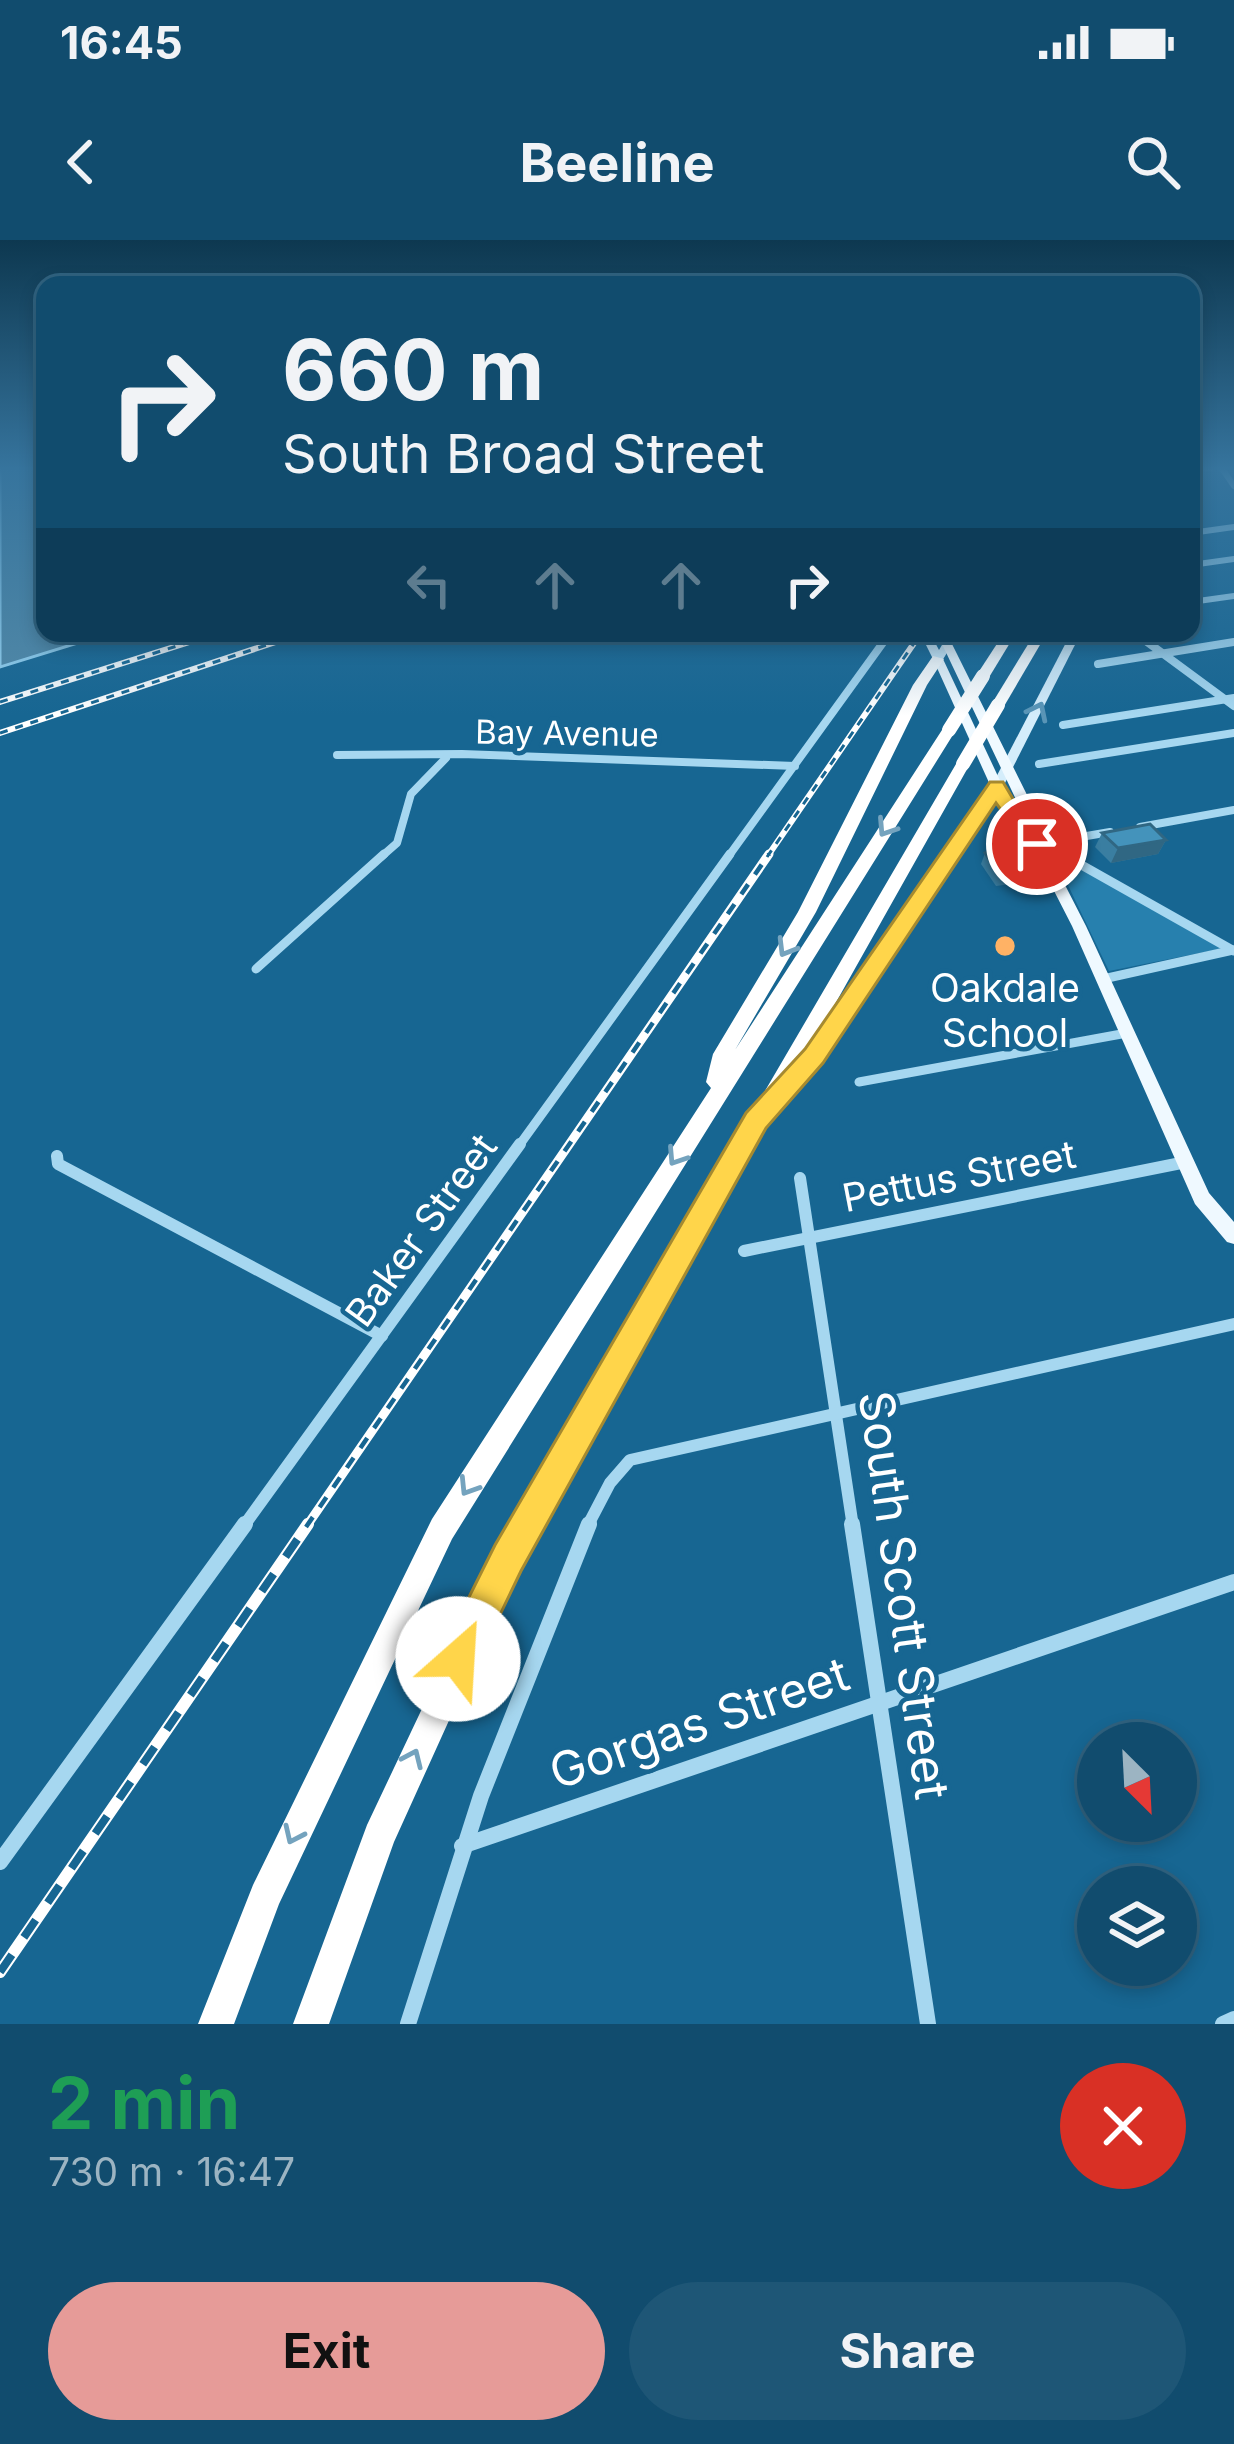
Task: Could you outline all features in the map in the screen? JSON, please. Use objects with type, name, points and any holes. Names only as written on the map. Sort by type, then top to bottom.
[{"type":"highway","points":[[712,1101],[723,1054],[807,912],[945,642]]},
{"type":"highway","points":[[216,2024],[293,1836],[442,1529],[1004,642]]},
{"type":"highway","points":[[311,2024],[379,1837],[498,1577],[756,1121],[1036,642]]},
{"type":"highway","points":[[756,1121],[814,1056],[997,787]]},
{"type":"main road","points":[[945,642],[1038,831],[1037,844]]},
{"type":"main road","points":[[945,642],[997,787],[1016,822],[1037,844],[1202,1198],[1234,1237]]},
{"type":"main road","points":[[997,787],[1071,642]]},
{"type":"street","points":[[1200,564],[1234,559]]},
{"type":"street","points":[[1200,601],[1234,596]]},
{"type":"street","name":"Baker Street","points":[[0,1862],[884,642]]},
{"type":"street","points":[[1147,642],[1231,701]]},
{"type":"street","points":[[1098,664],[1234,642]]},
{"type":"street","points":[[1063,725],[1231,701]]},
{"type":"street","points":[[1039,764],[1234,734]]},
{"type":"street","name":"Bay Avenue","points":[[337,755],[533,756],[796,766]]},
{"type":"street","points":[[256,969],[397,843],[411,794],[447,758]]},
{"type":"street","points":[[1037,844],[1233,811]]},
{"type":"street","points":[[1037,844],[1234,950]]},
{"type":"street","points":[[1103,979],[1234,950]]},
{"type":"street","points":[[860,1082],[1127,1033]]},
{"type":"street","points":[[57,1156],[58,1164],[382,1336]]},
{"type":"street","name":"Pettus Street","points":[[744,1251],[1186,1162]]},
{"type":"street","name":"South Scott Street","points":[[800,1178],[928,2024]]},
{"type":"street","points":[[408,2024],[462,1846],[520,1685],[583,1540],[619,1469],[629,1460],[1234,1324]]},
{"type":"street","name":"Gorgas Street","points":[[462,1846],[1234,1582]]},
{"type":"street","points":[[1223,2024],[1234,2019]]},
{"type":"shaded area","points":[[0,550],[36,550],[36,642],[81,642],[0,667]]},
{"type":"shaded area","points":[[1064,859],[1220,949],[1109,971],[1056,860]]},
{"type":"building","points":[[1150,824],[1166,840],[1118,848],[1102,833]]},
{"type":"building","points":[[1001,846],[1009,859],[1030,856],[1040,870],[1000,875],[985,853]]},
{"type":"railway","points":[[0,702],[190,642]]},
{"type":"railway","points":[[0,733],[276,642]]},
{"type":"railway","points":[[767,857],[915,642]]},
{"type":"railway","points":[[306,1527],[769,854]]},
{"type":"railway","points":[[0,1972],[308,1524]]},
{"type":"place","name":"Oakdale School","points":[[1005,946]]},
{"type":"route","points":[[458,1659],[508,1558],[756,1121],[814,1056],[997,787],[1016,822],[1037,844]]}]
